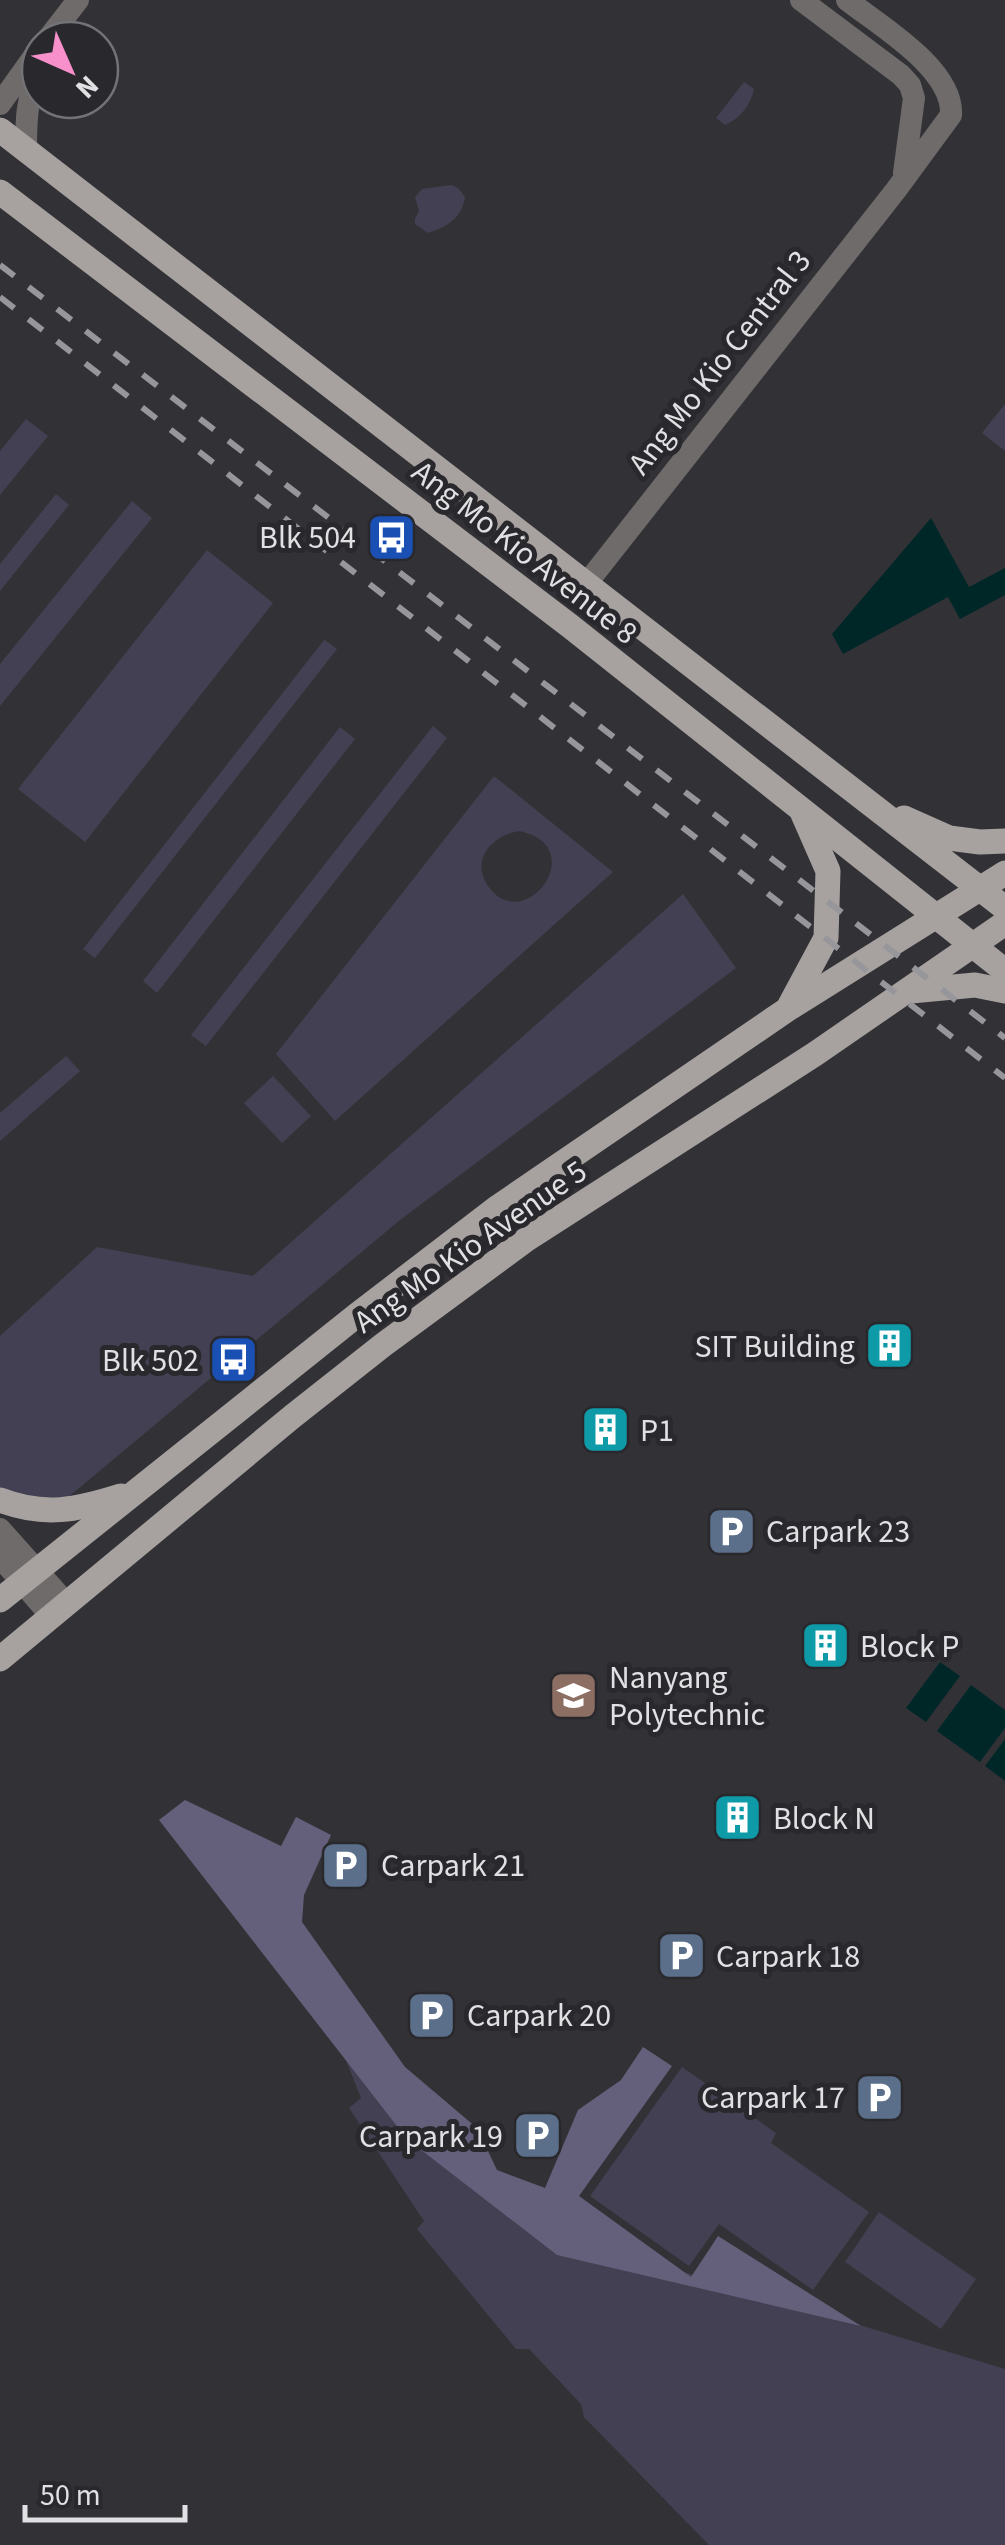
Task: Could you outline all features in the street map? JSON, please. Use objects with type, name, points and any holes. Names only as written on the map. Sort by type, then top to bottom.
[{"type":"main road","name":"Ang Mo Kio Avenue 8","points":[[0,130],[1005,908]]},
{"type":"main road","name":"Ang Mo Kio Avenue 8","points":[[0,192],[570,626],[1005,971]]},
{"type":"main road","points":[[174,325],[169,308],[178,291],[204,287]]},
{"type":"main road","points":[[872,803],[949,838],[1005,841]]},
{"type":"main road","points":[[788,1009],[826,938],[828,871],[802,810]]},
{"type":"main road","name":"Ang Mo Kio Avenue 5","points":[[0,1600],[498,1207],[788,1009],[1005,873]]},
{"type":"main road","name":"Ang Mo Kio Avenue 5","points":[[0,1659],[353,1369],[511,1251],[815,1054],[1005,924]]},
{"type":"main road","points":[[905,992],[975,984],[1005,990]]},
{"type":"main road","points":[[0,1500],[58,1511],[136,1492]]},
{"type":"street","points":[[62,20],[78,0]]},
{"type":"street","points":[[802,0],[910,85],[914,98],[903,181]]},
{"type":"street","name":"Ang Mo Kio Central 3","points":[[587,584],[903,181],[951,114],[952,103],[919,55],[847,0]]},
{"type":"street","points":[[0,104],[20,76]]},
{"type":"street","points":[[26,150],[28,120]]},
{"type":"street","points":[[0,1528],[29,1576],[60,1611]]},
{"type":"street","points":[[0,1558],[29,1576]]},
{"type":"shaded area","points":[[744,82],[754,89],[750,100],[740,115],[725,125],[716,118]]},
{"type":"shaded area","points":[[452,185],[465,197],[457,216],[428,233],[415,224],[419,211],[415,197],[422,189]]},
{"type":"shaded area","points":[[1005,404],[1005,451],[982,433]]},
{"type":"shaded area","points":[[26,419],[48,436],[0,495],[0,451]]},
{"type":"shaded area","points":[[56,494],[69,505],[0,591],[0,564]]},
{"type":"shaded area","points":[[132,501],[152,518],[0,706],[0,664]]},
{"type":"shaded area","points":[[207,550],[273,603],[85,842],[18,789]]},
{"type":"shaded area","points":[[322,638],[337,649],[95,958],[83,949]]},
{"type":"shaded area","points":[[433,726],[447,738],[206,1046],[191,1035]]},
{"type":"shaded area","points":[[340,727],[355,739],[157,993],[143,981]]},
{"type":"shaded area","points":[[494,776],[613,872],[335,1121],[276,1054]],"holes":[[[519,831],[540,840],[550,853],[551,869],[545,884],[518,901],[503,899],[483,876],[481,867],[487,850],[500,838]]]},
{"type":"shaded area","points":[[683,894],[736,968],[400,1220],[60,1504],[0,1490],[0,1336],[97,1247],[253,1276]]},
{"type":"shaded area","points":[[66,1056],[80,1071],[0,1141],[0,1113]]},
{"type":"shaded area","points":[[273,1076],[311,1116],[282,1143],[244,1103]]},
{"type":"shaded area","points":[[185,1800],[281,1846],[296,1817],[331,1835],[304,1895],[302,1922],[405,2067],[477,2128],[497,2170],[545,2188],[578,2110],[621,2080],[643,2047],[672,2066],[579,2196],[691,2277],[718,2236],[861,2326],[557,2255],[407,2139],[159,1820]]},
{"type":"shaded area","points":[[328,2015],[515,2221],[1005,2369],[1005,2545],[709,2545],[584,2417],[581,2404],[529,2349],[516,2349],[417,2229],[424,2221],[349,2108],[361,2098]]},
{"type":"shaded area","points":[[682,2067],[776,2133],[771,2143],[869,2212],[813,2290],[719,2224],[689,2266],[590,2196]]},
{"type":"shaded area","points":[[879,2212],[976,2279],[941,2329],[845,2262]]},
{"type":"water","points":[[931,518],[969,587],[1005,568],[1005,595],[960,619],[948,597],[843,654],[832,634]]},
{"type":"water","points":[[940,1662],[960,1676],[926,1722],[906,1708]]},
{"type":"water","points":[[971,1685],[1005,1710],[1005,1728],[980,1762],[937,1731]]},
{"type":"water","points":[[1005,1739],[1005,1781],[985,1766]]},
{"type":"railway","points":[[0,265],[1005,1038]]},
{"type":"railway","points":[[0,297],[1005,1078]]},
{"type":"place","name":"Blk 504","points":[[391,537]]},
{"type":"place","name":"SIT Building","points":[[890,1346]]},
{"type":"place","name":"Blk 502","points":[[234,1360]]},
{"type":"place","name":"P1","points":[[605,1430]]},
{"type":"place","name":"Carpark 23","points":[[731,1531]]},
{"type":"place","name":"Block P","points":[[825,1646]]},
{"type":"place","name":"Nanyang Polytechnic","points":[[574,1695]]},
{"type":"place","name":"Block N","points":[[738,1818]]},
{"type":"place","name":"Carpark 21","points":[[346,1865]]},
{"type":"place","name":"Carpark 18","points":[[681,1956]]},
{"type":"place","name":"Carpark 20","points":[[432,2015]]},
{"type":"place","name":"Carpark 17","points":[[880,2097]]},
{"type":"place","name":"Carpark 19","points":[[538,2136]]}]
